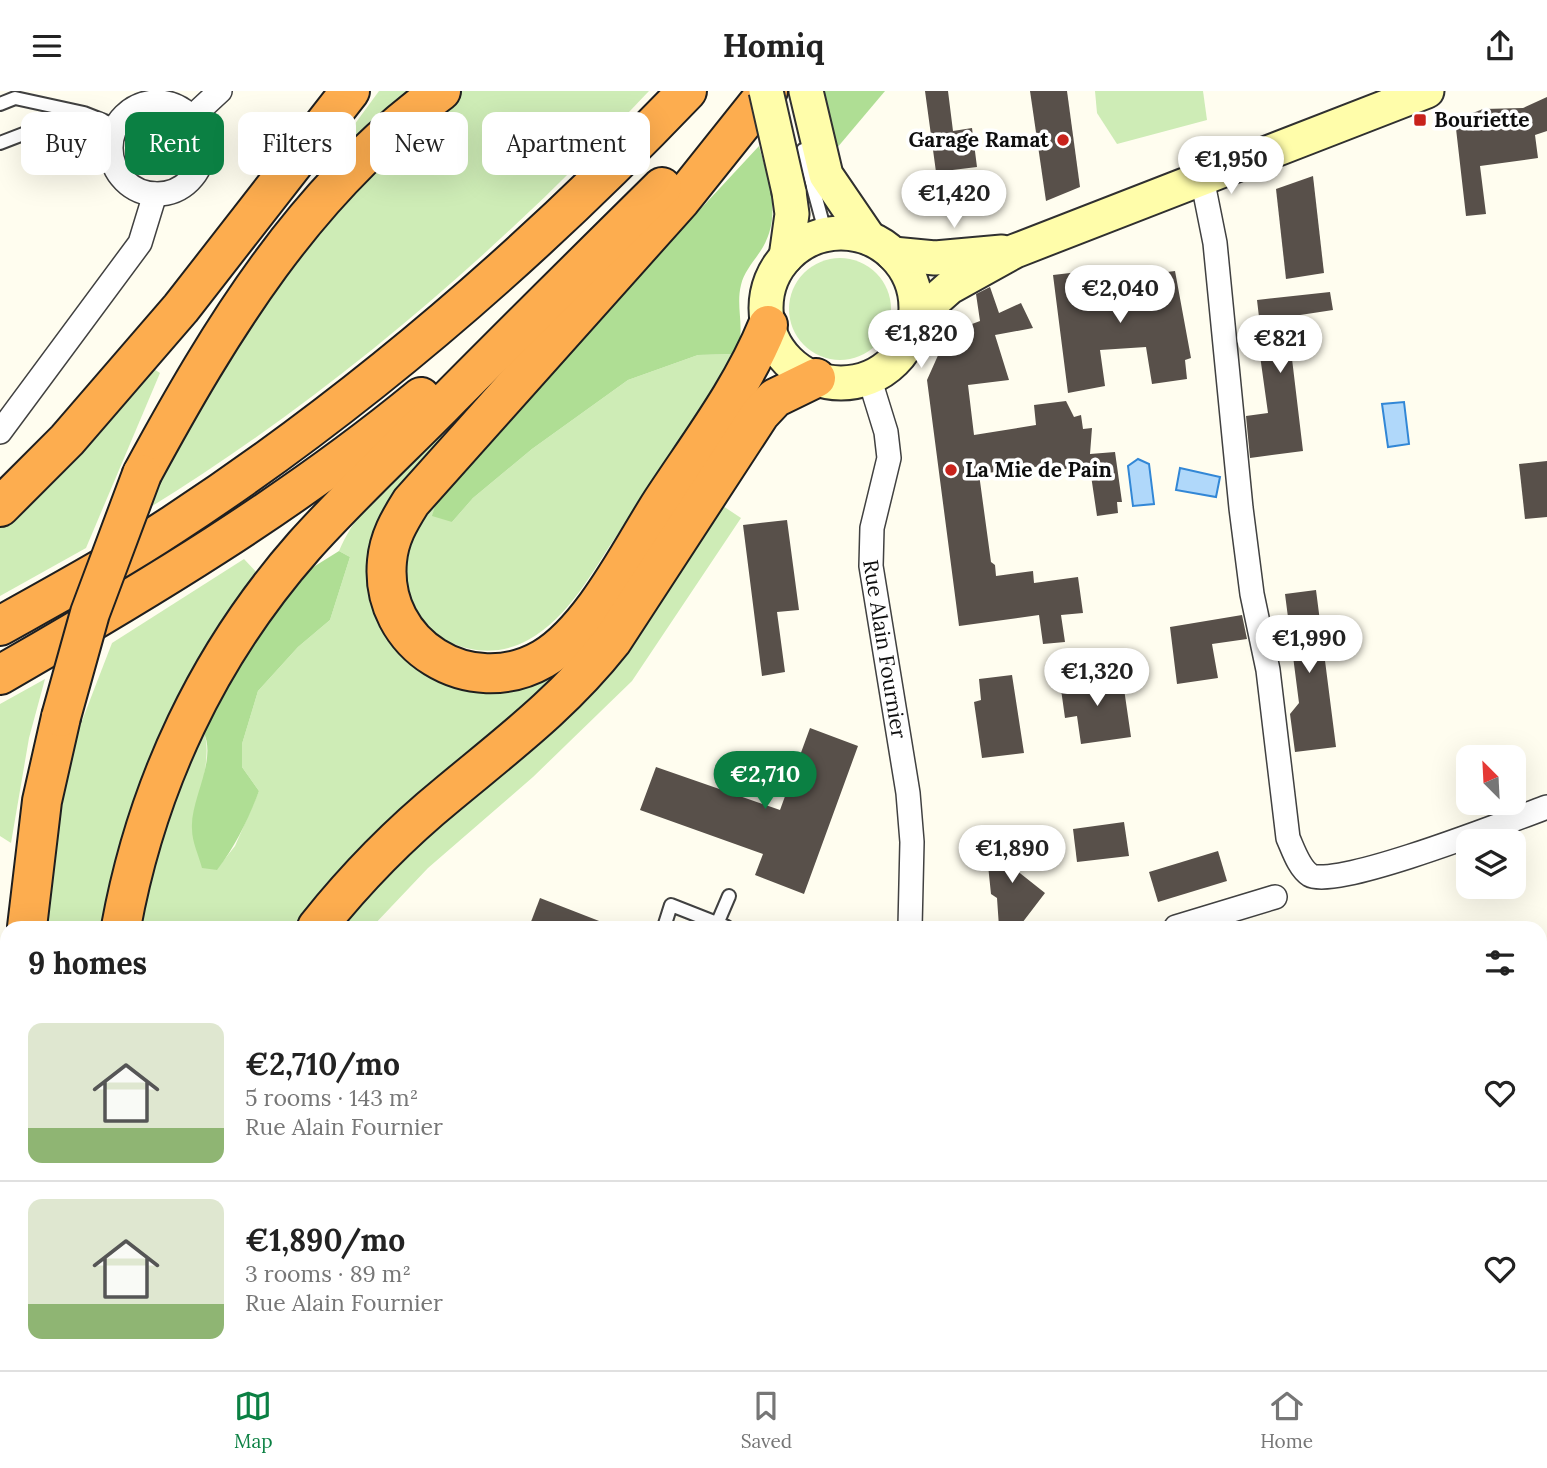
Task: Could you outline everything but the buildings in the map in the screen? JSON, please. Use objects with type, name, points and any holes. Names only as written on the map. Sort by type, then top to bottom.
[{"type":"highway","points":[[142,474],[220,336],[290,237],[351,167],[442,91]]},
{"type":"highway","points":[[0,626],[174,524],[345,404],[451,317],[536,242],[687,91]]},
{"type":"highway","points":[[122,921],[138,853],[172,752],[211,674],[247,618],[340,507],[676,172],[751,91]]},
{"type":"highway","points":[[767,91],[672,210],[411,502],[394,530],[386,575],[397,618],[414,643],[451,667],[483,674],[527,666],[558,647],[596,603],[744,375],[768,325]]},
{"type":"highway","points":[[28,921],[42,801],[61,717],[90,613],[142,474],[216,314],[348,94]]},
{"type":"highway","points":[[0,507],[67,440],[181,308],[348,94]]},
{"type":"highway","points":[[0,675],[133,599],[275,506],[413,404],[589,259]]},
{"type":"highway","points":[[322,921],[396,839],[527,732],[586,674],[612,641],[760,414],[775,398],[816,378]]},
{"type":"street","points":[[197,112],[220,91]]},
{"type":"street","points":[[767,91],[806,173],[840,199],[912,283],[915,318]]},
{"type":"street","points":[[786,257],[792,214],[806,173],[806,91]]},
{"type":"street","points":[[1015,251],[935,258],[881,246],[841,233],[826,235],[804,243],[786,257],[774,274],[767,294],[768,325],[782,354],[797,368],[816,378],[843,382],[869,377],[900,353],[915,318],[950,287],[1015,251],[1427,91]]},
{"type":"street","points":[[130,112],[152,102],[181,108],[186,112]]},
{"type":"street","points":[[125,116],[114,136],[113,161],[128,184],[141,192],[170,193],[184,186],[196,175]]},
{"type":"street","points":[[1202,179],[1216,254],[1232,431],[1252,594],[1268,670],[1288,838],[1298,860],[1310,875],[1327,879],[1448,842],[1547,807]]},
{"type":"street","points":[[0,432],[140,243],[155,194]]},
{"type":"street","name":"Rue Alain Fournier","points":[[869,377],[886,432],[889,458],[872,528],[871,566],[908,793],[912,842],[909,921]]},
{"type":"street","points":[[1196,921],[1275,898]]},
{"type":"lane","points":[[0,104],[15,99],[84,113],[114,136]]},
{"type":"lane","points":[[0,143],[39,128],[114,136]]},
{"type":"lane","points":[[799,131],[806,173],[826,235]]},
{"type":"lane","points":[[723,921],[729,895]]},
{"type":"lane","points":[[666,921],[671,905],[710,921]]},
{"type":"green space","points":[[379,91],[412,91],[389,112],[370,112],[370,129],[356,142],[356,122]]},
{"type":"green space","points":[[461,91],[649,91],[629,112],[482,112],[482,175],[567,175],[475,262],[349,368],[218,464],[149,508],[176,443],[290,255],[370,171],[370,175],[468,175],[468,112],[432,112]]},
{"type":"green space","points":[[816,91],[885,91],[831,155]]},
{"type":"green space","points":[[1095,91],[1203,91],[1207,120],[1117,144],[1097,113]]},
{"type":"green space","points":[[759,146],[772,197],[772,222],[769,235],[741,285],[741,328],[735,354],[698,355],[628,380],[532,449],[473,498],[452,522],[432,516],[438,497],[486,440]]},
{"type":"green space","points":[[840,258],[859,262],[876,273],[887,290],[891,309],[887,328],[876,345],[859,356],[840,360],[821,356],[804,345],[793,328],[789,309],[793,290],[804,273],[821,262]]},
{"type":"green space","points":[[735,354],[590,577],[556,619],[528,640],[505,649],[481,650],[458,646],[438,635],[421,620],[410,600],[405,577],[407,552],[420,523],[438,497],[452,522],[473,498],[532,449],[628,380],[698,355]]},
{"type":"green space","points":[[149,366],[160,373],[86,548],[0,596],[0,525]]},
{"type":"green space","points":[[440,434],[446,438],[375,530],[367,567],[371,603],[388,639],[418,670],[453,686],[498,692],[536,682],[578,659],[316,903],[302,921],[140,921],[154,856],[174,793],[203,731],[206,740],[206,765],[192,829],[216,870],[235,846],[259,791],[242,767],[242,744],[258,691],[298,647],[330,620],[350,557],[339,551],[358,518],[383,488]]},
{"type":"green space","points":[[720,504],[741,518],[632,681],[533,777],[428,868],[378,921],[343,921]]},
{"type":"green space","points":[[339,551],[350,557],[330,620],[298,647],[258,691],[242,744],[242,767],[259,791],[250,812],[236,842],[217,870],[202,868],[192,829],[195,805],[206,767],[207,742],[203,731],[220,692],[299,576]]},
{"type":"green space","points":[[244,559],[261,577],[108,921],[44,921],[54,834],[73,744],[112,643]]},
{"type":"green space","points":[[45,679],[29,738],[11,843],[0,836],[0,704]]},
{"type":"water","points":[[1404,402],[1409,444],[1388,447],[1382,404]]},
{"type":"water","points":[[1138,459],[1149,464],[1154,504],[1133,506],[1128,466]]},
{"type":"water","points":[[1180,468],[1220,477],[1216,497],[1176,490]]},
{"type":"place","name":"Bouriette","points":[[1420,120]]},
{"type":"place","name":"Garage Ramat","points":[[1063,140]]},
{"type":"place","name":"La Mie de Pain","points":[[951,470]]}]
